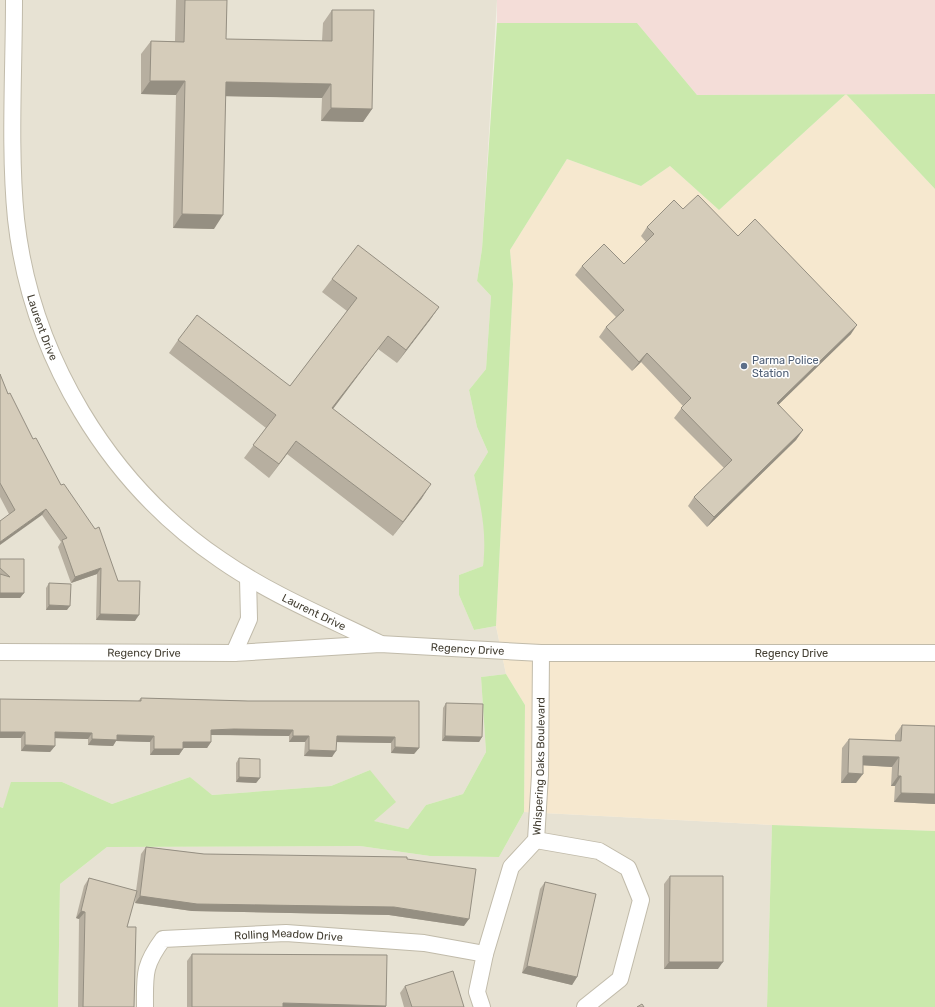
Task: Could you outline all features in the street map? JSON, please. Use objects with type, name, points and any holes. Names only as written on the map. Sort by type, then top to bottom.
[{"type":"street","name":"Laurent Drive","points":[[14,0],[13,160],[15,207],[24,265],[42,330],[57,366],[73,397],[93,430],[118,463],[148,498],[178,526],[219,559],[248,578],[380,644]]},
{"type":"street","points":[[234,653],[249,619],[248,578]]},
{"type":"street","name":"Regency Drive","points":[[0,652],[234,653],[380,644],[541,653],[935,652]]},
{"type":"street","name":"Whispering Oaks Boulevard","points":[[482,1007],[478,992],[485,954],[511,867],[536,840],[540,775],[541,653]]},
{"type":"street","points":[[536,840],[598,851],[622,864],[628,868],[641,900],[620,979],[585,1007]]},
{"type":"street","name":"Rolling Meadow Drive","points":[[145,1007],[145,972],[151,955],[163,939],[286,933],[424,943],[485,954]]},
{"type":"shaded area","points":[[0,0],[497,0],[482,249],[477,281],[491,296],[486,369],[469,390],[477,427],[488,452],[474,475],[484,519],[486,541],[483,566],[459,575],[459,595],[474,630],[496,626],[506,674],[481,677],[486,752],[463,794],[426,805],[408,829],[373,821],[370,770],[331,786],[211,795],[190,777],[112,804],[62,782],[3,808],[0,807]]},
{"type":"shaded area","points":[[497,0],[935,0],[935,94],[697,95],[637,23],[497,23]]},
{"type":"shaded area","points":[[846,94],[935,189],[935,831],[772,825],[524,812],[525,705],[506,674],[496,626],[513,284],[510,250],[567,159],[641,186],[670,166],[719,210]]},
{"type":"shaded area","points":[[524,812],[772,825],[767,1007],[58,1007],[60,884],[107,847],[360,846],[430,856],[499,857]]},
{"type":"green space","points":[[497,23],[637,23],[697,95],[846,94],[719,210],[670,166],[641,186],[567,159],[510,250],[513,284],[496,626],[474,630],[459,595],[459,575],[483,566],[484,553],[483,520],[474,475],[488,452],[477,427],[469,390],[486,369],[491,296],[477,281],[482,249]]},
{"type":"green space","points":[[846,94],[935,94],[935,189]]},
{"type":"green space","points":[[506,674],[525,705],[524,812],[499,857],[430,856],[360,846],[107,847],[60,884],[58,1007],[0,1007],[0,807],[3,808],[11,782],[62,782],[112,804],[190,777],[212,795],[331,786],[370,770],[396,802],[374,821],[408,829],[426,805],[463,794],[486,752],[481,677]]},
{"type":"green space","points":[[772,825],[935,831],[935,1007],[767,1007]]},
{"type":"building","points":[[185,0],[227,0],[226,39],[332,41],[332,10],[374,10],[372,109],[331,108],[331,84],[226,82],[223,215],[182,214],[185,81],[150,81],[151,41],[184,42]]},
{"type":"building","name":"Parma Police Station","points":[[698,195],[738,236],[755,219],[857,325],[777,403],[803,430],[714,517],[694,497],[732,460],[681,408],[691,398],[647,353],[639,362],[606,327],[624,310],[582,266],[604,244],[624,264],[654,234],[647,227],[674,200],[683,209]]},
{"type":"building","points":[[358,245],[439,307],[406,350],[388,336],[332,408],[431,484],[403,522],[296,441],[279,464],[253,445],[276,415],[178,340],[197,315],[290,386],[357,298],[332,279]]},
{"type":"building","points":[[0,374],[8,394],[10,393],[33,439],[36,438],[61,485],[64,484],[95,529],[99,527],[118,581],[140,581],[139,615],[100,614],[101,568],[75,577],[62,540],[67,538],[46,509],[0,542],[0,521],[15,510],[0,483]]},
{"type":"building","points":[[0,559],[24,559],[24,593],[0,593],[0,574],[10,577],[0,568]]},
{"type":"building","points":[[49,583],[71,584],[70,606],[49,605]]},
{"type":"building","points":[[141,698],[248,701],[419,701],[419,748],[395,747],[395,737],[337,736],[336,751],[309,750],[309,736],[293,736],[293,730],[211,730],[211,742],[183,742],[183,749],[154,749],[154,736],[117,735],[117,740],[92,739],[92,733],[55,732],[55,746],[25,745],[25,732],[0,732],[0,699],[141,701]]},
{"type":"building","points":[[446,703],[483,704],[482,737],[445,736]]},
{"type":"building","points":[[902,725],[935,726],[935,794],[901,793],[901,776],[898,776],[899,757],[863,756],[863,774],[848,773],[849,739],[901,741]]},
{"type":"building","points":[[239,758],[260,759],[260,778],[239,777]]},
{"type":"building","points":[[146,847],[204,854],[407,857],[407,859],[476,869],[469,919],[394,907],[197,904],[140,896]]},
{"type":"building","points":[[670,876],[723,876],[723,962],[669,962]]},
{"type":"building","points":[[89,878],[137,891],[127,927],[136,927],[134,1007],[83,1007],[85,912],[81,911]]},
{"type":"building","points":[[545,882],[596,894],[577,977],[527,966]]},
{"type":"building","points":[[192,954],[387,955],[386,1006],[283,1003],[283,1007],[192,1007]]},
{"type":"building","points":[[453,971],[464,1007],[412,1007],[405,986]]},
{"type":"building","points":[[642,1004],[644,1007],[637,1007]]},
{"type":"place","name":"Parma Police Station","points":[[744,366]]}]
